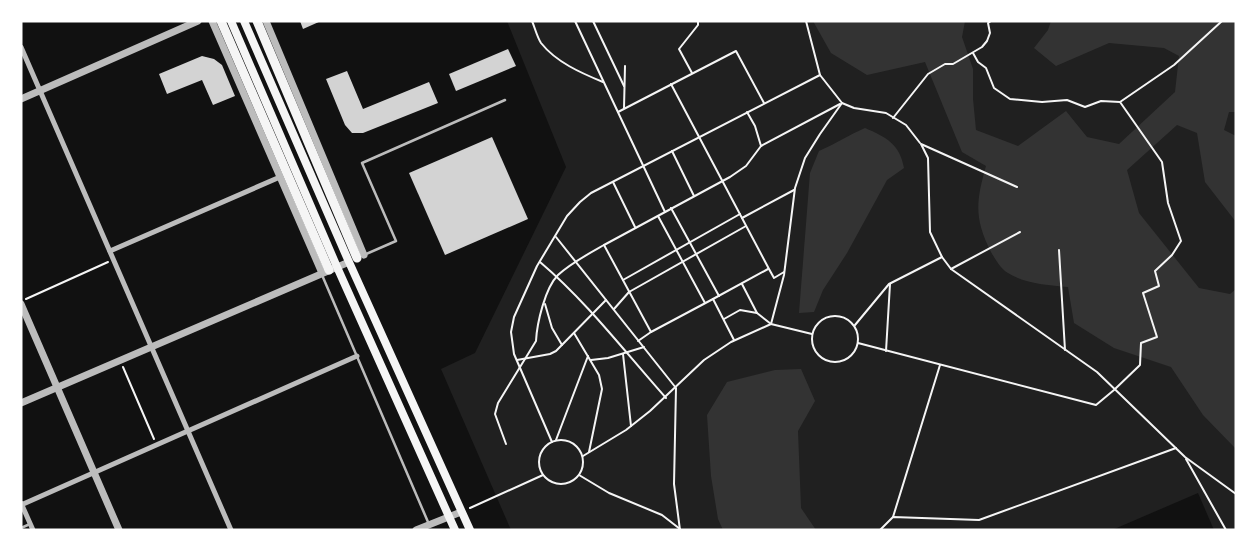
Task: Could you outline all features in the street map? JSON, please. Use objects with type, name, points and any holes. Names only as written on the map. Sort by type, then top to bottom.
[{"type":"highway","points":[[221,21],[304,202],[329,270]]},
{"type":"highway","points":[[257,21],[323,193],[357,258]]},
{"type":"main road","points":[[231,21],[304,202]]},
{"type":"main road","points":[[244,21],[323,193]]},
{"type":"main road","points":[[357,258],[470,530]]},
{"type":"main road","points":[[329,270],[455,530]]},
{"type":"street","points":[[21,99],[198,21]]},
{"type":"street","points":[[212,21],[280,177],[329,270]]},
{"type":"street","points":[[21,403],[357,258],[266,21]]},
{"type":"street","points":[[21,47],[231,530]]},
{"type":"street","points":[[110,251],[280,177]]},
{"type":"street","points":[[21,303],[120,530]]},
{"type":"street","points":[[31,527],[21,504],[357,356]]},
{"type":"street","points":[[416,530],[461,512]]},
{"type":"lane","points":[[357,258],[396,241],[362,163],[505,100]]},
{"type":"lane","points":[[329,270],[357,356],[429,524]]},
{"type":"lane","points":[[21,528],[31,527]]},
{"type":"path","points":[[532,21],[541,42],[562,62],[586,76],[604,82]]},
{"type":"path","points":[[575,21],[665,212]]},
{"type":"path","points":[[593,21],[624,86]]},
{"type":"path","points":[[692,73],[679,49],[698,25],[698,21]]},
{"type":"path","points":[[806,21],[820,75],[842,103],[854,108],[886,113],[906,125],[921,144],[928,158],[930,232],[942,257],[951,269],[1097,372],[1184,457],[1226,530]]},
{"type":"path","points":[[893,118],[928,74],[945,64],[953,64],[973,53],[987,41],[990,33],[988,23],[991,21]]},
{"type":"path","points":[[973,53],[978,62],[986,68],[994,88],[1010,99],[1042,102],[1067,100],[1085,107],[1102,101],[1120,102],[1174,65],[1222,21]]},
{"type":"path","points":[[618,112],[736,51],[764,104]]},
{"type":"path","points":[[624,66],[624,108]]},
{"type":"path","points":[[552,442],[517,360],[511,332],[514,317],[540,262],[567,216],[591,193],[820,75]]},
{"type":"path","points":[[670,84],[774,278],[785,272]]},
{"type":"path","points":[[858,343],[1096,405],[1114,390],[1140,365],[1140,343],[1157,337],[1143,293],[1159,286],[1155,271],[1172,254],[1181,240],[1168,203],[1162,162],[1120,102]]},
{"type":"path","points":[[506,444],[495,414],[498,402],[536,341],[537,329],[548,293],[557,276],[576,261],[746,166],[761,146],[842,103]]},
{"type":"path","points":[[771,324],[785,272],[794,190],[805,158],[842,103]]},
{"type":"path","points":[[747,112],[755,126],[761,146]]},
{"type":"path","points":[[921,144],[1017,187]]},
{"type":"path","points":[[672,151],[694,196]]},
{"type":"path","points":[[613,182],[635,228]]},
{"type":"path","points":[[742,218],[794,190]]},
{"type":"path","points":[[671,208],[719,296]]},
{"type":"path","points":[[623,280],[740,214]]},
{"type":"path","points":[[658,216],[705,303]]},
{"type":"path","points":[[613,309],[629,292],[746,226]]},
{"type":"path","points":[[951,269],[1020,232]]},
{"type":"path","points":[[555,236],[676,388],[674,484],[680,530]]},
{"type":"path","points":[[604,245],[651,332]]},
{"type":"path","points":[[1059,250],[1065,350]]},
{"type":"path","points":[[855,325],[890,284],[942,257]]},
{"type":"path","points":[[21,303],[114,259]]},
{"type":"path","points":[[540,262],[557,276],[666,398]]},
{"type":"path","points":[[638,341],[651,332],[769,268]]},
{"type":"path","points":[[742,283],[757,312],[771,324],[812,334]]},
{"type":"path","points":[[886,351],[890,284]]},
{"type":"path","points":[[712,299],[734,340]]},
{"type":"path","points":[[517,360],[550,354],[562,345],[606,300]]},
{"type":"path","points":[[545,303],[552,328],[562,345]]},
{"type":"path","points":[[723,319],[740,310],[757,312]]},
{"type":"path","points":[[842,316],[855,325],[858,332],[858,343],[853,354],[847,359],[840,362],[832,362],[818,356],[814,349],[812,334],[814,327],[826,317],[842,316]]},
{"type":"path","points":[[583,456],[631,426],[666,398],[704,360],[734,340],[771,324]]},
{"type":"path","points":[[574,333],[599,374],[602,389],[589,452]]},
{"type":"path","points":[[591,360],[608,358],[644,347]]},
{"type":"path","points":[[623,354],[631,426]]},
{"type":"path","points":[[556,440],[588,355]]},
{"type":"path","points":[[120,361],[157,445]]},
{"type":"path","points":[[880,530],[893,517],[940,365]]},
{"type":"path","points":[[556,440],[570,442],[577,446],[583,456],[583,466],[579,475],[570,482],[563,484],[555,483],[543,476],[539,462],[540,454],[552,442],[556,440]]},
{"type":"path","points":[[893,517],[979,520],[1176,448]]},
{"type":"path","points":[[1184,457],[1236,494]]},
{"type":"path","points":[[579,475],[609,493],[662,515],[680,530]]},
{"type":"path","points":[[461,512],[543,476]]},
{"type":"shaded area","points":[[507,21],[1236,21],[1236,530],[1214,530],[1198,493],[1112,530],[511,530],[441,369],[475,353],[566,167]]},
{"type":"shaded area","points":[[813,21],[965,21],[962,37],[973,69],[976,130],[1018,146],[1066,111],[1087,137],[1119,144],[1175,92],[1179,56],[1164,48],[1109,43],[1056,66],[1034,48],[1048,30],[1051,21],[1236,21],[1236,112],[1229,112],[1224,130],[1236,136],[1236,222],[1205,182],[1197,133],[1177,125],[1127,170],[1139,213],[1199,288],[1230,294],[1236,289],[1236,449],[1203,415],[1171,367],[1114,348],[1074,323],[1068,287],[1022,280],[1005,271],[996,261],[985,240],[979,220],[980,190],[986,166],[962,152],[925,62],[867,75],[831,53]]},
{"type":"shaded area","points":[[865,128],[891,142],[899,153],[904,168],[887,180],[847,253],[823,290],[814,312],[799,313],[810,173],[819,151]]},
{"type":"shaded area","points":[[801,369],[815,401],[798,431],[801,508],[816,530],[723,530],[718,519],[711,476],[707,415],[727,382],[775,370]]},
{"type":"building","points":[[300,21],[321,21],[303,29]]},
{"type":"building","points":[[508,49],[516,66],[456,91],[449,74]]},
{"type":"building","points":[[202,56],[214,59],[222,65],[235,96],[213,105],[202,80],[167,94],[159,74]]},
{"type":"building","points":[[347,71],[363,109],[429,82],[438,103],[363,133],[352,133],[345,125],[326,79]]},
{"type":"building","points":[[492,137],[528,219],[445,255],[409,173]]}]
